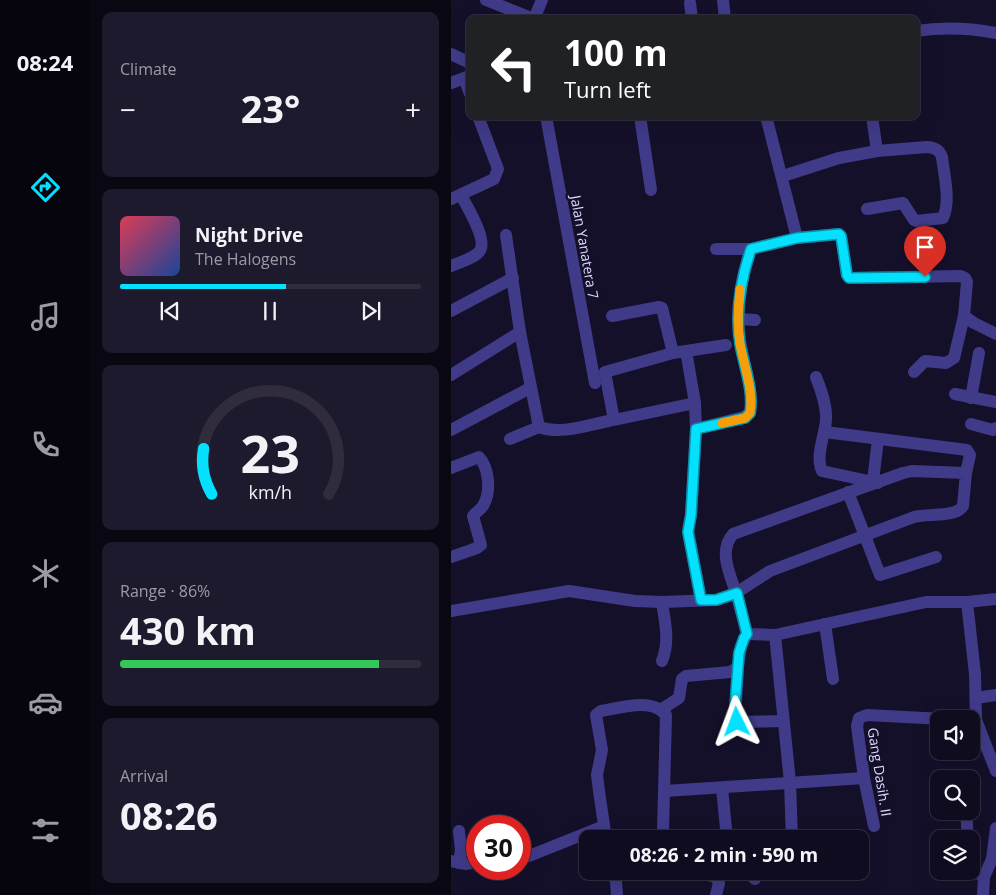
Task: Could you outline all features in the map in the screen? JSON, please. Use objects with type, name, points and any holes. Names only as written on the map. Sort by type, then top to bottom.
[{"type":"street","points":[[485,0],[524,15]]},
{"type":"street","points":[[536,15],[542,0]]},
{"type":"street","points":[[723,0],[725,15]]},
{"type":"street","points":[[690,3],[692,15]]},
{"type":"street","points":[[920,31],[949,28],[996,33]]},
{"type":"street","points":[[451,54],[466,62]]},
{"type":"street","points":[[451,83],[466,77]]},
{"type":"street","points":[[451,266],[477,254],[483,242],[481,234],[456,197],[495,179],[498,169],[480,120]]},
{"type":"street","name":"Jalan Yanatera 7","points":[[548,120],[595,384]]},
{"type":"street","points":[[642,120],[651,190]]},
{"type":"street","points":[[767,120],[783,176],[797,238]]},
{"type":"street","points":[[873,120],[877,151]]},
{"type":"street","points":[[783,176],[823,162],[877,151],[927,147],[940,150],[944,172],[946,212],[941,219],[913,220],[903,204],[867,209]]},
{"type":"street","points":[[716,249],[751,249],[797,238],[839,234],[841,236],[849,278],[961,276],[965,278],[967,282],[964,316],[954,358],[946,363],[925,362],[915,372]]},
{"type":"street","points":[[506,235],[520,332],[539,427]]},
{"type":"street","points":[[696,429],[745,418],[750,413],[749,391],[740,342],[739,319],[740,291],[751,249]]},
{"type":"street","points":[[451,311],[513,278]]},
{"type":"street","points":[[612,316],[659,307],[663,308],[673,353]]},
{"type":"street","points":[[964,316],[996,334]]},
{"type":"street","points":[[739,319],[755,320]]},
{"type":"street","points":[[451,374],[520,332]]},
{"type":"street","points":[[695,404],[614,420],[605,372],[673,353],[726,345]]},
{"type":"street","points":[[686,351],[695,404],[696,429],[691,515],[688,532],[701,600]]},
{"type":"street","points":[[971,398],[979,353]]},
{"type":"street","points":[[816,378],[826,412],[825,432],[819,466],[822,470],[875,482]]},
{"type":"street","points":[[451,430],[530,388]]},
{"type":"street","points":[[955,394],[996,402]]},
{"type":"street","points":[[510,439],[539,427],[550,430],[564,430],[609,421]]},
{"type":"street","points":[[971,424],[991,430],[996,428]]},
{"type":"street","points":[[451,611],[569,591],[635,601],[716,600],[737,593],[770,571],[914,517],[927,514],[948,514],[961,510],[970,455],[967,450],[825,432]]},
{"type":"street","points":[[875,482],[878,440]]},
{"type":"street","points":[[451,468],[479,456],[485,464],[488,483],[484,504],[473,516],[481,545],[451,557]]},
{"type":"street","points":[[783,721],[737,722],[735,720],[738,667],[741,646],[747,634],[737,593],[726,561],[727,542],[733,534],[875,482],[912,472],[966,473]]},
{"type":"street","points":[[848,492],[880,575],[937,557]]},
{"type":"street","points":[[747,634],[775,635],[926,602],[967,602],[996,599]]},
{"type":"street","points":[[661,661],[667,645],[662,602]]},
{"type":"street","points":[[967,602],[975,674],[974,710]]},
{"type":"street","points":[[825,624],[833,679]]},
{"type":"street","points":[[775,635],[789,782],[792,830]]},
{"type":"street","points":[[662,710],[679,698],[682,679],[687,676],[730,672],[738,667]]},
{"type":"street","points":[[976,698],[996,695]]},
{"type":"street","points":[[605,830],[597,775],[602,750],[596,715],[601,711],[641,705],[656,706],[666,715],[663,830]]},
{"type":"street","name":"Gang Dasih. II","points":[[874,826],[864,778],[857,726],[859,718],[867,715],[930,718]]},
{"type":"street","points":[[980,736],[996,771]]},
{"type":"street","points":[[665,791],[864,778]]},
{"type":"street","points":[[723,788],[726,830]]},
{"type":"street","points":[[531,855],[604,826]]},
{"type":"street","points":[[983,895],[984,878],[992,859],[996,828]]},
{"type":"street","points":[[455,862],[461,850],[459,831]]},
{"type":"street","points":[[980,875],[984,878]]},
{"type":"street","points":[[615,880],[617,895]]},
{"type":"street","points":[[716,895],[718,880]]},
{"type":"slow traffic","points":[[722,423],[745,418],[751,409],[740,342],[740,289]]},
{"type":"route","points":[[737,722],[734,719],[739,653],[747,634],[745,623],[737,593],[716,600],[701,600],[688,532],[691,515],[696,429],[745,418],[751,409],[739,330],[740,291],[751,249],[797,238],[839,234],[841,235],[849,278],[925,277]]}]
